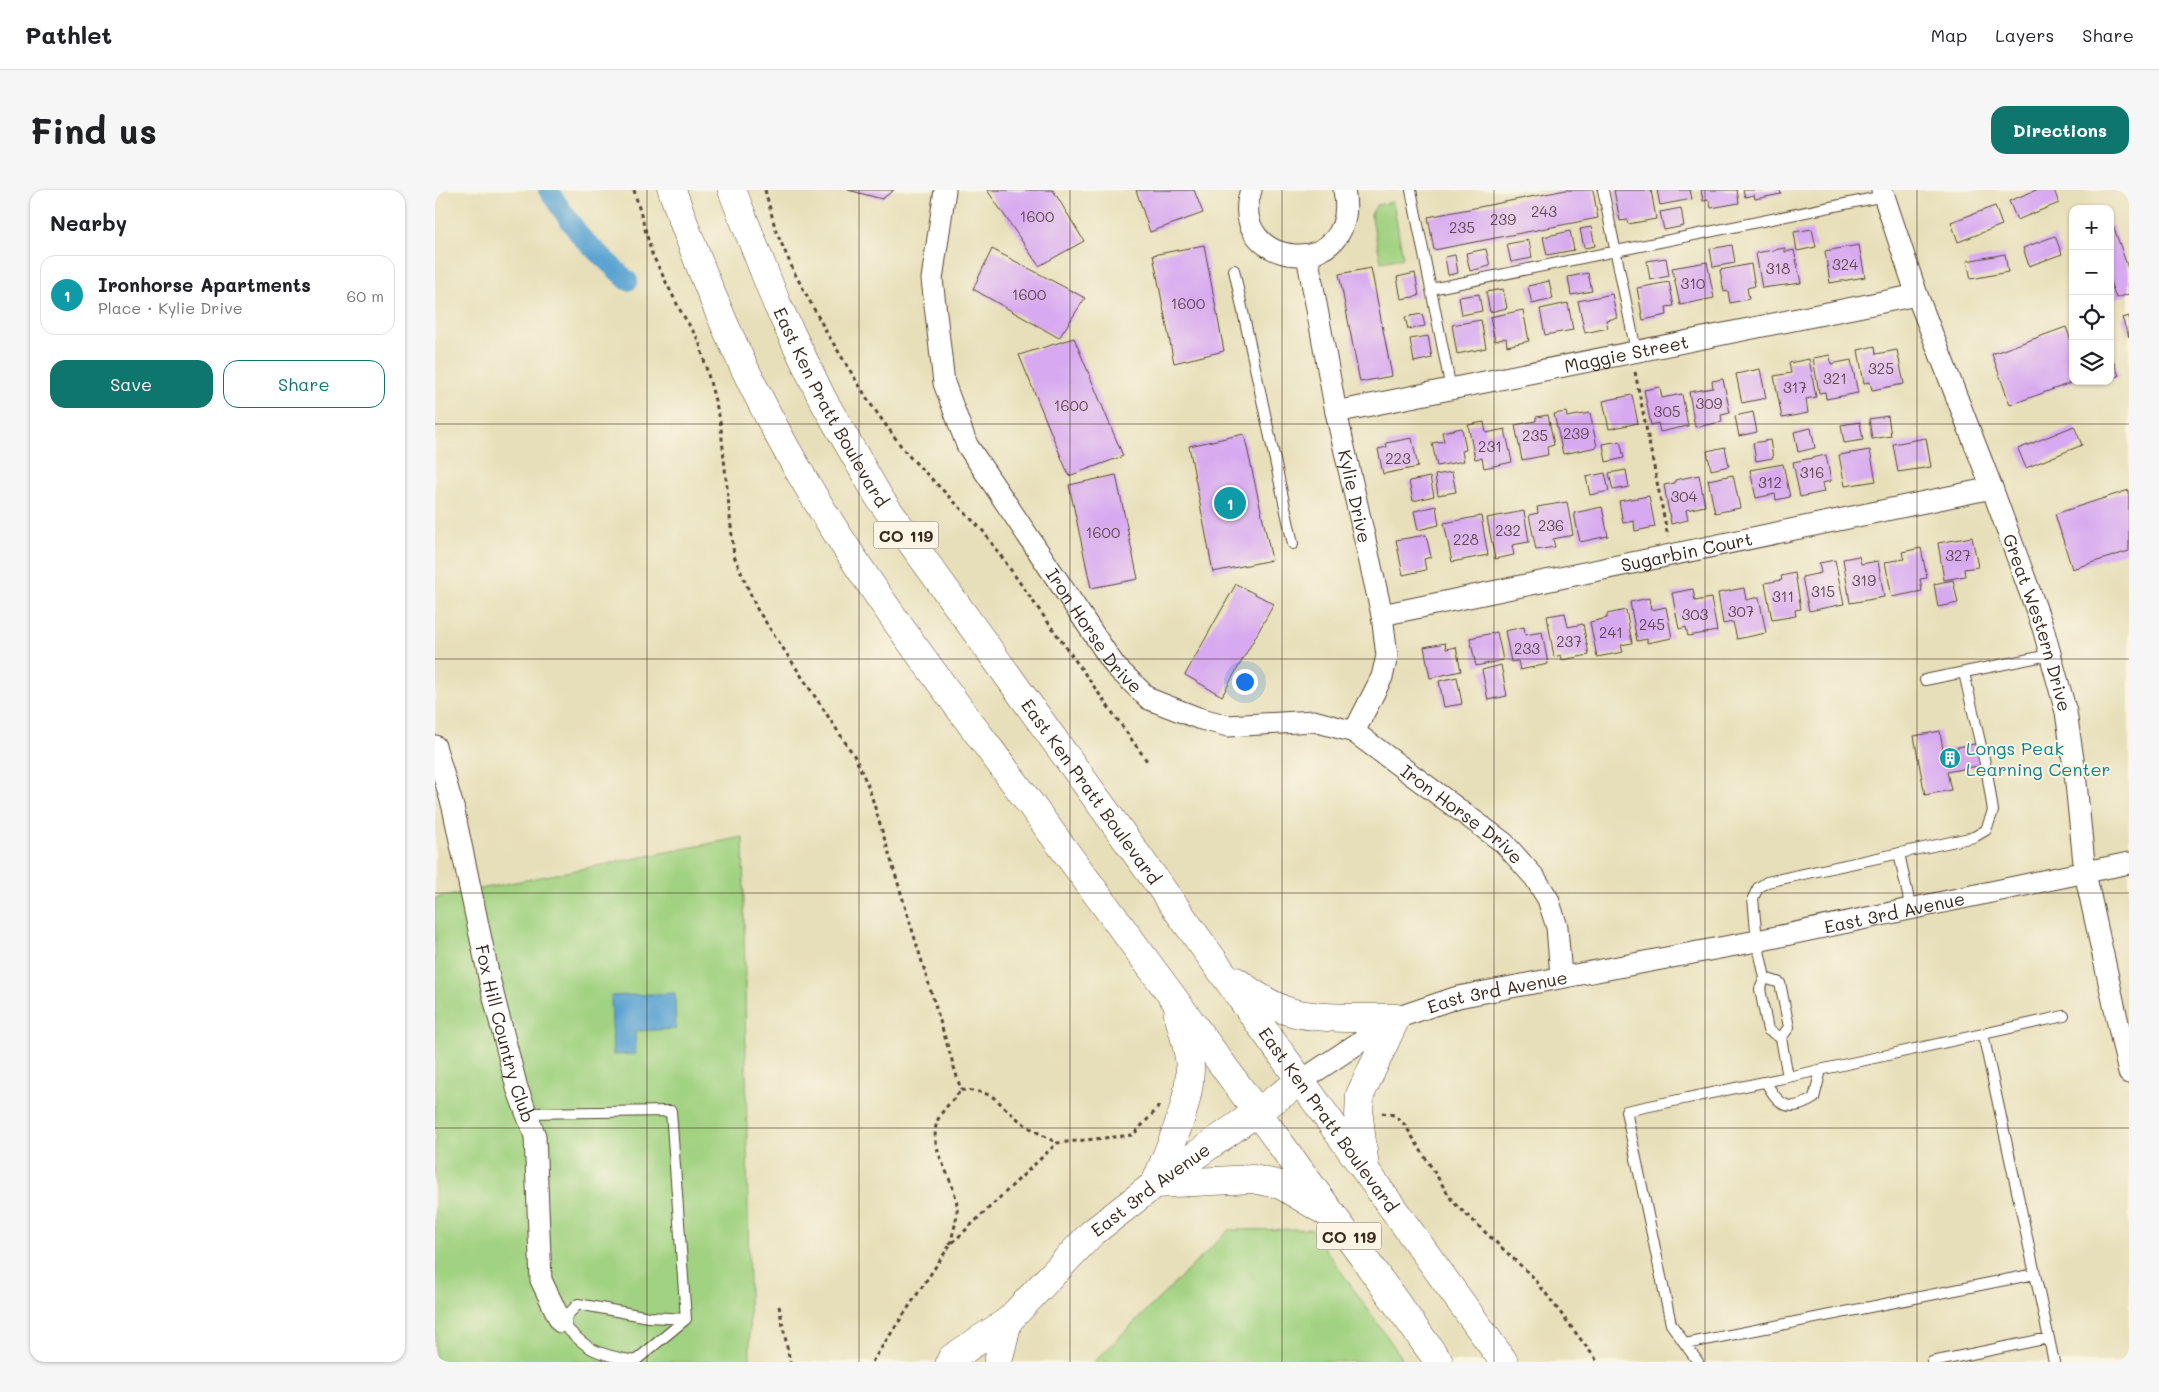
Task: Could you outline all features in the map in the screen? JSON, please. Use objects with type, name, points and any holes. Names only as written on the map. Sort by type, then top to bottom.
[{"type":"main road","name":"CO 119","points":[[672,190],[697,262],[743,366],[799,472],[857,564],[1174,999],[1258,1110],[1439,1362]]},
{"type":"main road","name":"East Ken Pratt Boulevard","points":[[733,190],[777,304],[822,398],[880,499],[1504,1362]]},
{"type":"main road","points":[[1218,966],[1248,991],[1283,1010],[1323,1016],[1396,1018],[1360,1095],[1359,1117],[1366,1170]]},
{"type":"main road","points":[[1174,999],[1186,1043],[1190,1070],[1187,1094],[1155,1184],[1253,1178],[1281,1185],[1336,1218]]},
{"type":"main road","name":"East 3rd Avenue","points":[[950,1362],[952,1358],[1008,1321],[1092,1233],[1155,1184],[1301,1081]]},
{"type":"main road","name":"East 3rd Avenue","points":[[998,1362],[1008,1321]]},
{"type":"street","name":"Iron Horse Drive","points":[[945,190],[932,279],[944,383],[967,445],[1115,666],[1149,699],[1198,718],[1228,726],[1314,721],[1354,732],[1504,843],[1535,878],[1548,899],[1557,927],[1561,976]]},
{"type":"street","points":[[1251,190],[1248,200],[1248,216],[1254,232],[1265,245],[1280,254],[1307,255],[1317,253],[1332,243],[1342,229],[1346,212],[1345,190]]},
{"type":"street","name":"Great Western Drive","points":[[1883,193],[1917,295],[1992,488],[2043,628],[2066,712],[2075,773],[2085,873],[2129,1073]]},
{"type":"street","name":"Kylie Drive","points":[[1307,255],[1336,412],[1382,615],[1387,656],[1382,678],[1354,732]]},
{"type":"street","name":"Maggie Street","points":[[1336,412],[1917,295]]},
{"type":"street","name":"Sugarbin Court","points":[[1382,615],[1992,488]]},
{"type":"street","name":"Fox Hill Country Club","points":[[435,746],[453,807],[489,982],[525,1113],[535,1136],[541,1280],[561,1322]]},
{"type":"street","name":"East 3rd Avenue","points":[[1301,1081],[1396,1018],[1458,997],[1561,976],[1643,964],[1757,942],[2129,863]]},
{"type":"lane","points":[[1411,190],[1451,389]]},
{"type":"lane","points":[[1603,190],[1633,352]]},
{"type":"lane","points":[[1431,289],[1615,252],[1883,193]]},
{"type":"lane","points":[[1234,270],[1293,544]]},
{"type":"lane","points":[[1925,680],[2049,655]]},
{"type":"lane","points":[[1781,1038],[1768,1030],[1760,989],[1765,978],[1757,942],[1753,898],[1758,888],[1767,882],[1974,837],[1986,830],[1993,811],[1987,772],[1964,673]]},
{"type":"lane","points":[[1899,853],[1911,910]]},
{"type":"lane","points":[[1765,978],[1780,983],[1789,1027],[1781,1038],[1788,1077]]},
{"type":"lane","points":[[1698,1362],[1671,1324],[1626,1111],[2064,1016]]},
{"type":"lane","points":[[1983,1034],[2054,1362]]},
{"type":"lane","points":[[1766,1082],[1773,1095],[1781,1104],[1797,1105],[1814,1098],[1821,1070]]},
{"type":"lane","points":[[525,1113],[671,1111],[686,1319]]},
{"type":"lane","points":[[1685,1344],[2035,1274]]},
{"type":"lane","points":[[578,1304],[649,1317],[686,1319],[635,1361],[602,1355],[581,1343],[561,1322],[578,1304]]},
{"type":"lane","points":[[1932,1362],[2049,1338]]},
{"type":"path","points":[[634,190],[652,254],[680,310],[699,341],[720,419],[734,556],[757,609],[855,757],[869,788],[961,1090]]},
{"type":"path","points":[[765,190],[776,231],[794,272],[827,333],[870,402],[906,453],[983,531],[1147,762]]},
{"type":"path","points":[[1633,352],[1671,555]]},
{"type":"path","points":[[961,1090],[978,1091],[996,1098],[1019,1121],[1057,1143],[1133,1135],[1157,1109],[1164,1093]]},
{"type":"path","points":[[950,1246],[958,1207],[952,1186],[937,1150],[936,1132],[940,1115],[961,1090]]},
{"type":"path","points":[[1379,1112],[1394,1115],[1405,1125],[1453,1202],[1534,1278],[1598,1362]]},
{"type":"path","points":[[872,1362],[950,1246],[1057,1143]]},
{"type":"path","points":[[779,1306],[790,1362]]},
{"type":"green space","points":[[1393,202],[1403,258],[1381,262],[1371,214],[1377,205]]},
{"type":"green space","points":[[743,837],[750,1362],[435,1362],[435,898]]},
{"type":"green space","points":[[1311,1229],[1405,1362],[1094,1362],[1229,1230]]},
{"type":"water","points":[[675,993],[676,1029],[635,1031],[636,1054],[613,1055],[611,996]]},
{"type":"building","points":[[848,190],[894,190],[882,199]]},
{"type":"building","points":[[987,190],[1053,190],[1084,241],[1039,266]]},
{"type":"building","points":[[1136,190],[1194,190],[1203,213],[1150,232]]},
{"type":"building","points":[[1566,190],[1593,190],[1598,218],[1434,250],[1428,217]]},
{"type":"building","points":[[1614,190],[1651,190],[1656,219],[1628,224],[1627,220],[1620,221]]},
{"type":"building","points":[[1657,190],[1690,190],[1692,199],[1660,205]]},
{"type":"building","points":[[1701,190],[1737,190],[1739,203],[1711,208],[1709,200],[1703,201]]},
{"type":"building","points":[[1743,190],[1780,190],[1781,194],[1755,199],[1754,195],[1745,197]]},
{"type":"building","points":[[2036,190],[2054,190],[2059,203],[2017,220],[2009,201]]},
{"type":"building","points":[[1995,206],[2002,225],[1958,242],[1951,222]]},
{"type":"building","points":[[1681,208],[1684,226],[1664,230],[1660,212]]},
{"type":"building","points":[[1591,227],[1595,246],[1584,248],[1580,229]]},
{"type":"building","points":[[2114,228],[2129,271],[2129,294],[2116,298],[2114,293]]},
{"type":"building","points":[[1812,229],[1816,247],[1797,251],[1794,232]]},
{"type":"building","points":[[1570,231],[1574,250],[1547,255],[1543,237]]},
{"type":"building","points":[[2055,236],[2062,254],[2029,266],[2023,248]]},
{"type":"building","points":[[1529,240],[1532,258],[1511,262],[1507,244]]},
{"type":"building","points":[[1204,245],[1224,351],[1174,363],[1153,255]]},
{"type":"building","points":[[1732,245],[1735,263],[1713,267],[1710,249]]},
{"type":"building","points":[[1859,245],[1865,277],[1830,283],[1825,251]]},
{"type":"building","points":[[1785,248],[1785,252],[1794,250],[1801,283],[1762,288],[1756,253]]},
{"type":"building","points":[[992,249],[1085,298],[1059,338],[973,289]]},
{"type":"building","points":[[1486,249],[1490,266],[1470,271],[1466,253]]},
{"type":"building","points":[[2005,254],[2008,272],[1971,279],[1967,261]]},
{"type":"building","points":[[1455,255],[1458,273],[1448,275],[1445,257]]},
{"type":"building","points":[[1666,258],[1669,276],[1650,280],[1647,261]]},
{"type":"building","points":[[1707,262],[1714,298],[1680,305],[1672,268]]},
{"type":"building","points":[[1751,264],[1755,286],[1747,288],[1749,299],[1730,303],[1728,291],[1724,292],[1720,270]]},
{"type":"building","points":[[1371,268],[1392,376],[1360,382],[1339,274]]},
{"type":"building","points":[[1415,273],[1419,296],[1401,299],[1397,277]]},
{"type":"building","points":[[1588,273],[1592,291],[1571,295],[1568,277]]},
{"type":"building","points":[[1549,281],[1553,299],[1532,304],[1528,286]]},
{"type":"building","points":[[1669,282],[1674,306],[1666,307],[1667,315],[1643,320],[1637,288]]},
{"type":"building","points":[[1503,289],[1507,308],[1490,312],[1486,292]]},
{"type":"building","points":[[1479,294],[1482,311],[1462,315],[1459,297]]},
{"type":"building","points":[[1612,294],[1617,318],[1606,320],[1608,328],[1585,333],[1578,301]]},
{"type":"building","points":[[1568,303],[1573,330],[1545,335],[1540,309]]},
{"type":"building","points":[[1523,310],[1529,341],[1507,346],[1506,338],[1495,341],[1490,317]]},
{"type":"building","points":[[1422,314],[1425,326],[1408,329],[1405,317]]},
{"type":"building","points":[[2129,316],[2129,337],[2122,318]]},
{"type":"building","points":[[1481,320],[1486,348],[1457,354],[1452,325]]},
{"type":"building","points":[[2066,327],[2069,335],[2069,384],[2010,405],[1992,354]]},
{"type":"building","points":[[1428,336],[1432,358],[1414,362],[1410,339]]},
{"type":"building","points":[[1074,338],[1123,456],[1069,476],[1019,355]]},
{"type":"building","points":[[1875,346],[1876,354],[1897,350],[1904,384],[1872,390],[1870,382],[1864,383],[1858,350]]},
{"type":"building","points":[[1830,355],[1831,364],[1851,360],[1858,393],[1826,399],[1825,392],[1819,393],[1813,358]]},
{"type":"building","points":[[1809,359],[1816,397],[1806,399],[1808,413],[1782,418],[1774,376],[1791,373],[1789,363]]},
{"type":"building","points":[[2114,363],[2119,376],[2114,378]]},
{"type":"building","points":[[1760,369],[1766,398],[1742,403],[1736,374]]},
{"type":"building","points":[[1723,379],[1730,413],[1721,415],[1722,422],[1695,427],[1689,392],[1713,388],[1712,381]]},
{"type":"building","points":[[1660,387],[1662,398],[1682,394],[1688,426],[1660,432],[1658,423],[1651,425],[1644,390]]},
{"type":"building","points":[[1632,395],[1638,423],[1609,429],[1603,401]]},
{"type":"building","points":[[1566,412],[1567,417],[1590,413],[1597,447],[1563,454],[1554,414]]},
{"type":"building","points":[[1753,412],[1757,432],[1739,436],[1735,416]]},
{"type":"building","points":[[1548,415],[1554,445],[1547,447],[1548,455],[1522,460],[1515,425],[1536,421],[1536,417]]},
{"type":"building","points":[[1888,416],[1891,436],[1872,439],[1869,419]]},
{"type":"building","points":[[1484,422],[1486,433],[1505,429],[1512,462],[1484,468],[1482,458],[1475,459],[1468,425]]},
{"type":"building","points":[[1860,422],[1863,440],[1844,443],[1841,425]]},
{"type":"building","points":[[2074,426],[2082,445],[2026,468],[2018,449]]},
{"type":"building","points":[[1462,428],[1466,450],[1462,451],[1464,461],[1437,466],[1432,443],[1444,441],[1442,432]]},
{"type":"building","points":[[1811,428],[1815,448],[1798,452],[1794,432]]},
{"type":"building","points":[[1244,434],[1272,560],[1213,572],[1189,446]]},
{"type":"building","points":[[1412,438],[1418,467],[1383,474],[1378,449],[1387,447],[1386,443]]},
{"type":"building","points":[[1926,438],[1931,467],[1898,472],[1893,444]]},
{"type":"building","points":[[1770,440],[1773,458],[1756,461],[1753,443]]},
{"type":"building","points":[[1620,441],[1624,458],[1606,462],[1603,444]]},
{"type":"building","points":[[1725,447],[1729,466],[1711,470],[1707,451]]},
{"type":"building","points":[[1870,450],[1876,481],[1845,486],[1839,455]]},
{"type":"building","points":[[1826,455],[1831,481],[1822,483],[1824,492],[1800,497],[1793,462]]},
{"type":"building","points":[[1783,464],[1790,497],[1776,500],[1775,494],[1756,498],[1750,470]]},
{"type":"building","points":[[1626,470],[1629,487],[1613,490],[1609,473]]},
{"type":"building","points":[[1452,472],[1456,492],[1438,495],[1435,475]]},
{"type":"building","points":[[1605,473],[1609,491],[1590,495],[1586,477]]},
{"type":"building","points":[[1116,475],[1138,579],[1091,588],[1069,485]]},
{"type":"building","points":[[1699,475],[1705,506],[1686,510],[1688,520],[1671,524],[1664,485],[1675,483],[1675,480]]},
{"type":"building","points":[[1733,475],[1740,508],[1715,513],[1708,480]]},
{"type":"building","points":[[1430,477],[1434,496],[1413,501],[1409,481]]},
{"type":"building","points":[[2129,490],[2129,551],[2072,569],[2055,514]]},
{"type":"building","points":[[1649,496],[1655,527],[1635,531],[1634,521],[1623,523],[1619,501]]},
{"type":"building","points":[[1567,502],[1573,535],[1553,539],[1555,547],[1536,550],[1529,515],[1538,513],[1537,507]]},
{"type":"building","points":[[1436,506],[1439,525],[1418,530],[1414,511]]},
{"type":"building","points":[[1602,507],[1608,536],[1580,542],[1574,513]]},
{"type":"building","points":[[1524,511],[1529,542],[1512,545],[1514,555],[1495,559],[1487,518]]},
{"type":"building","points":[[1481,516],[1488,555],[1452,562],[1444,523]]},
{"type":"building","points":[[1426,535],[1431,557],[1424,559],[1426,570],[1403,575],[1396,540]]},
{"type":"building","points":[[1972,537],[1978,567],[1964,569],[1965,576],[1944,580],[1938,543]]},
{"type":"building","points":[[1921,548],[1927,578],[1920,579],[1922,591],[1892,597],[1885,562],[1904,559],[1902,552]]},
{"type":"building","points":[[1859,556],[1861,564],[1878,561],[1884,597],[1850,603],[1843,559]]},
{"type":"building","points":[[1835,560],[1844,604],[1809,611],[1802,577],[1821,573],[1819,563]]},
{"type":"building","points":[[1795,573],[1801,609],[1795,610],[1796,616],[1772,620],[1765,583],[1782,580],[1781,576]]},
{"type":"building","points":[[1953,580],[1958,603],[1938,607],[1934,584]]},
{"type":"building","points":[[1236,584],[1274,604],[1222,696],[1185,675]]},
{"type":"building","points":[[1744,588],[1746,600],[1759,597],[1766,633],[1737,639],[1733,622],[1723,624],[1718,593]]},
{"type":"building","points":[[1693,589],[1695,601],[1711,598],[1717,631],[1688,636],[1686,627],[1679,629],[1672,593]]},
{"type":"building","points":[[1649,598],[1651,610],[1666,607],[1672,638],[1647,643],[1647,639],[1637,641],[1630,602]]},
{"type":"building","points":[[1626,610],[1632,643],[1621,645],[1623,652],[1597,657],[1590,622],[1607,618],[1607,614]]},
{"type":"building","points":[[1565,613],[1568,627],[1583,624],[1589,655],[1562,660],[1561,655],[1554,657],[1547,616]]},
{"type":"building","points":[[1524,627],[1525,635],[1542,632],[1548,664],[1520,670],[1518,661],[1511,662],[1505,631]]},
{"type":"building","points":[[1497,632],[1503,660],[1476,666],[1470,638]]},
{"type":"building","points":[[1445,643],[1446,649],[1456,647],[1461,671],[1430,678],[1424,647]]},
{"type":"building","points":[[1501,665],[1507,696],[1488,700],[1482,670]]},
{"type":"building","points":[[1457,677],[1462,704],[1444,707],[1439,681]]},
{"type":"building","name":"Longs Peak Learning Center","points":[[1940,731],[1943,750],[1979,743],[1983,765],[1947,772],[1951,790],[1925,795],[1914,736]]},
{"type":"waterway","points":[[548,190],[581,237],[628,281]]},
{"type":"place","name":"Ironhorse Apartments","points":[[1230,503]]},
{"type":"place","name":"Longs Peak Learning Center","points":[[1950,758]]}]
